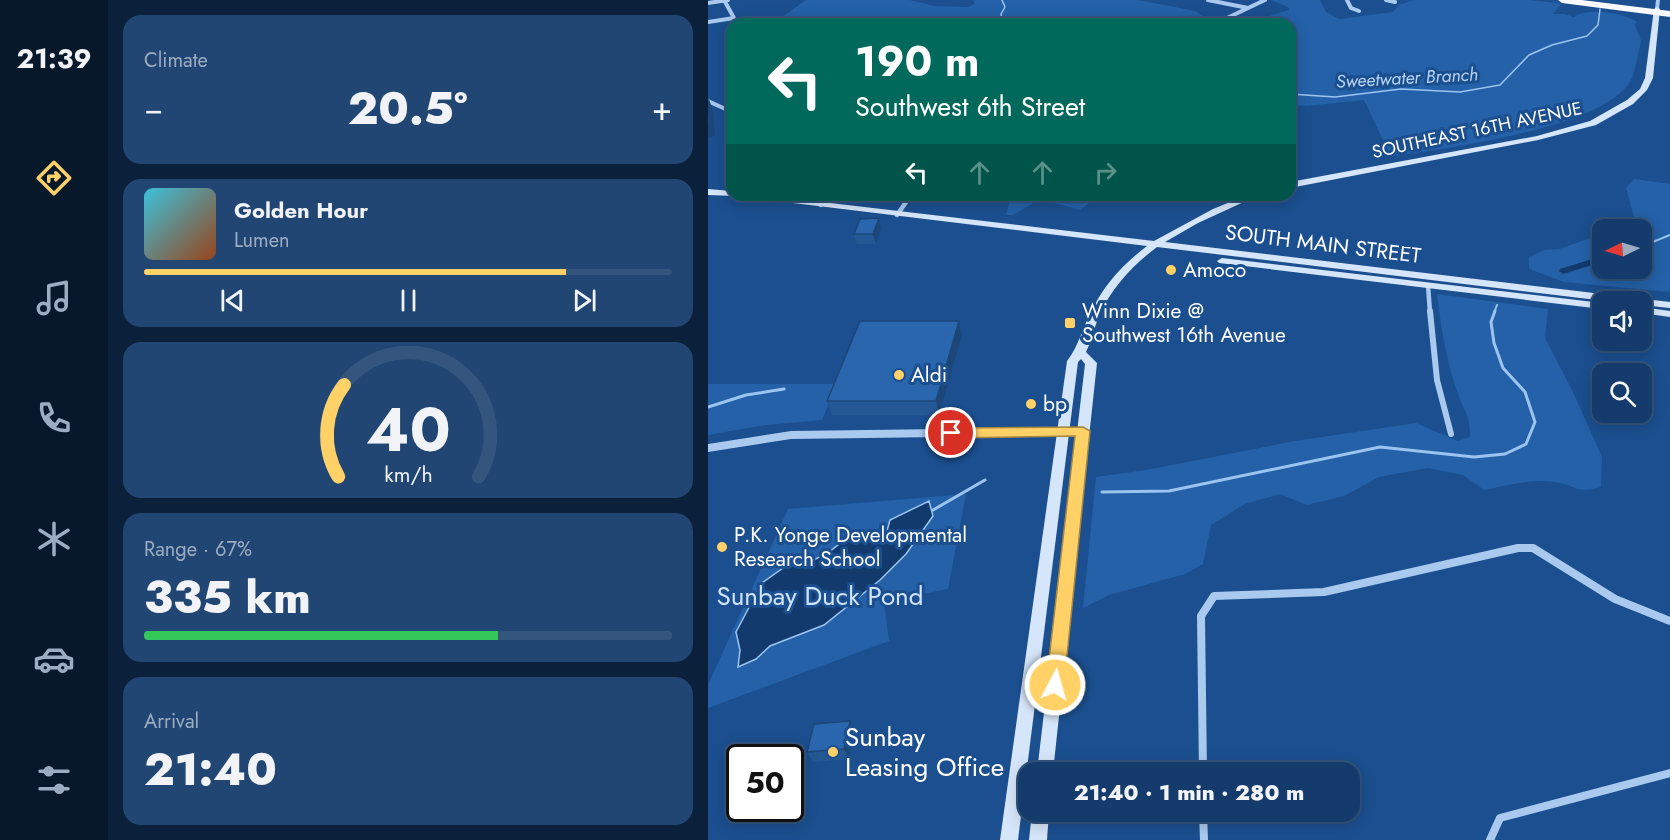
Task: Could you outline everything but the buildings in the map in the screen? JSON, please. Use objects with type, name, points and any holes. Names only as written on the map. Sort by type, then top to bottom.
[{"type":"highway","points":[[1562,0],[1657,7]]},
{"type":"highway","points":[[1588,0],[1657,7],[1670,12]]},
{"type":"main road","name":"SOUTHEAST 16TH AVENUE","points":[[1296,184],[1538,138],[1593,123],[1630,102],[1643,90],[1649,78],[1657,7]]},
{"type":"main road","points":[[708,192],[726,194]]},
{"type":"main road","name":"SOUTH MAIN STREET","points":[[788,201],[972,224],[978,227],[1429,281],[1670,305]]},
{"type":"main road","points":[[1009,840],[1073,361],[1082,354],[1094,315],[1110,288],[1129,266],[1191,223],[1236,201]]},
{"type":"main road","points":[[1191,223],[1185,231],[1185,238],[1193,245],[1212,251]]},
{"type":"main road","name":"SOUTH MAIN STREET","points":[[1152,248],[1212,251],[1330,269]]},
{"type":"main road","name":"SOUTH MAIN STREET","points":[[1429,281],[1592,305]]},
{"type":"main road","points":[[1652,312],[1670,314]]},
{"type":"main road","points":[[1047,762],[1091,363],[1082,354]]},
{"type":"main road","points":[[1038,840],[1040,822]]},
{"type":"street","points":[[708,3],[726,0],[734,18]]},
{"type":"street","points":[[1208,0],[1249,8]]},
{"type":"street","points":[[1227,18],[1265,0]]},
{"type":"street","points":[[1347,0],[1351,8],[1359,11]]},
{"type":"street","points":[[1386,0],[1395,2]]},
{"type":"street","points":[[708,22],[726,19]]},
{"type":"street","points":[[708,101],[726,109]]},
{"type":"street","points":[[821,205],[824,201]]},
{"type":"street","points":[[897,215],[907,201]]},
{"type":"street","points":[[1429,281],[1431,324],[1443,411],[1451,434]]},
{"type":"street","points":[[708,448],[791,435],[1083,431]]},
{"type":"street","points":[[1203,762],[1201,616],[1214,596],[1324,592],[1518,548],[1533,548],[1616,599],[1670,621]]},
{"type":"street","points":[[1490,840],[1500,818],[1548,803],[1647,781],[1670,773]]},
{"type":"street","points":[[1203,822],[1204,840]]},
{"type":"green space","points":[[806,0],[910,0],[934,6],[968,7],[975,4],[973,0],[1138,0],[1195,11],[1206,18],[780,18]]},
{"type":"green space","points":[[1271,0],[1320,0],[1326,12],[1339,19],[1393,12],[1399,5],[1414,0],[1529,0],[1561,4],[1553,14],[1574,17],[1587,12],[1606,12],[1624,16],[1637,22],[1635,24],[1641,41],[1633,76],[1619,94],[1594,110],[1561,123],[1523,133],[1391,157],[1364,100],[1296,105],[1296,18],[1264,18],[1289,10],[1288,7]]},
{"type":"green space","points":[[1634,179],[1670,184],[1670,292],[1564,282],[1529,269],[1529,257],[1544,250],[1559,249],[1592,237],[1592,279],[1652,279],[1652,219],[1634,219],[1626,188]]},
{"type":"green space","points":[[1010,201],[1037,201],[1013,215],[1006,215]]},
{"type":"green space","points":[[1047,201],[1092,201],[1080,210]]},
{"type":"green space","points":[[1437,294],[1548,309],[1545,338],[1573,392],[1602,457],[1601,487],[1581,490],[1555,482],[1537,481],[1484,490],[1463,475],[1428,468],[1379,477],[1344,496],[1307,505],[1280,494],[1245,504],[1211,525],[1203,564],[1185,574],[1109,595],[1083,608],[1096,477],[1146,470],[1295,441],[1416,423],[1458,441],[1470,437],[1468,420],[1448,359]]},
{"type":"green space","points":[[708,384],[837,384],[822,420],[766,425],[708,435]]},
{"type":"green space","name":"Sunbay Duck Pond","points":[[966,494],[948,589],[884,602],[889,641],[708,708],[708,685],[788,509]]},
{"type":"shaded area","name":"Sunbay Duck Pond","points":[[929,501],[933,516],[906,554],[880,580],[824,625],[770,646],[756,659],[738,667],[740,650],[736,632],[762,583],[786,566],[812,561],[829,552],[848,537],[882,534],[887,531],[890,520]]},
{"type":"waterway","name":"Sweetwater Branch","points":[[1002,0],[1005,7],[1001,14],[1002,18]]},
{"type":"waterway","name":"Sweetwater Branch","points":[[1296,94],[1335,97],[1401,89],[1460,92],[1500,85],[1529,55],[1552,45],[1587,36],[1598,25],[1600,9]]},
{"type":"waterway","points":[[1652,242],[1670,235]]},
{"type":"waterway","points":[[1563,271],[1592,262]]},
{"type":"waterway","points":[[1494,313],[1497,305]]},
{"type":"waterway","points":[[1102,492],[1169,491],[1380,447],[1474,457],[1505,454],[1526,444],[1535,422],[1525,392],[1503,368],[1494,343],[1491,322],[1495,311]]},
{"type":"waterway","points":[[708,407],[746,395],[784,389]]},
{"type":"waterway","points":[[933,510],[985,480]]},
{"type":"place","name":"Amoco","points":[[1171,270]]},
{"type":"place","name":"Winn Dixie @ Southwest 16th Avenue","points":[[1070,323]]},
{"type":"place","name":"Aldi","points":[[899,375]]},
{"type":"place","name":"bp","points":[[1031,404]]},
{"type":"place","name":"P.K. Yonge Developmental Research School","points":[[722,547]]},
{"type":"place","name":"Sunbay Leasing Office","points":[[833,752]]},
{"type":"route","points":[[951,433],[1083,431],[1055,685]]}]
